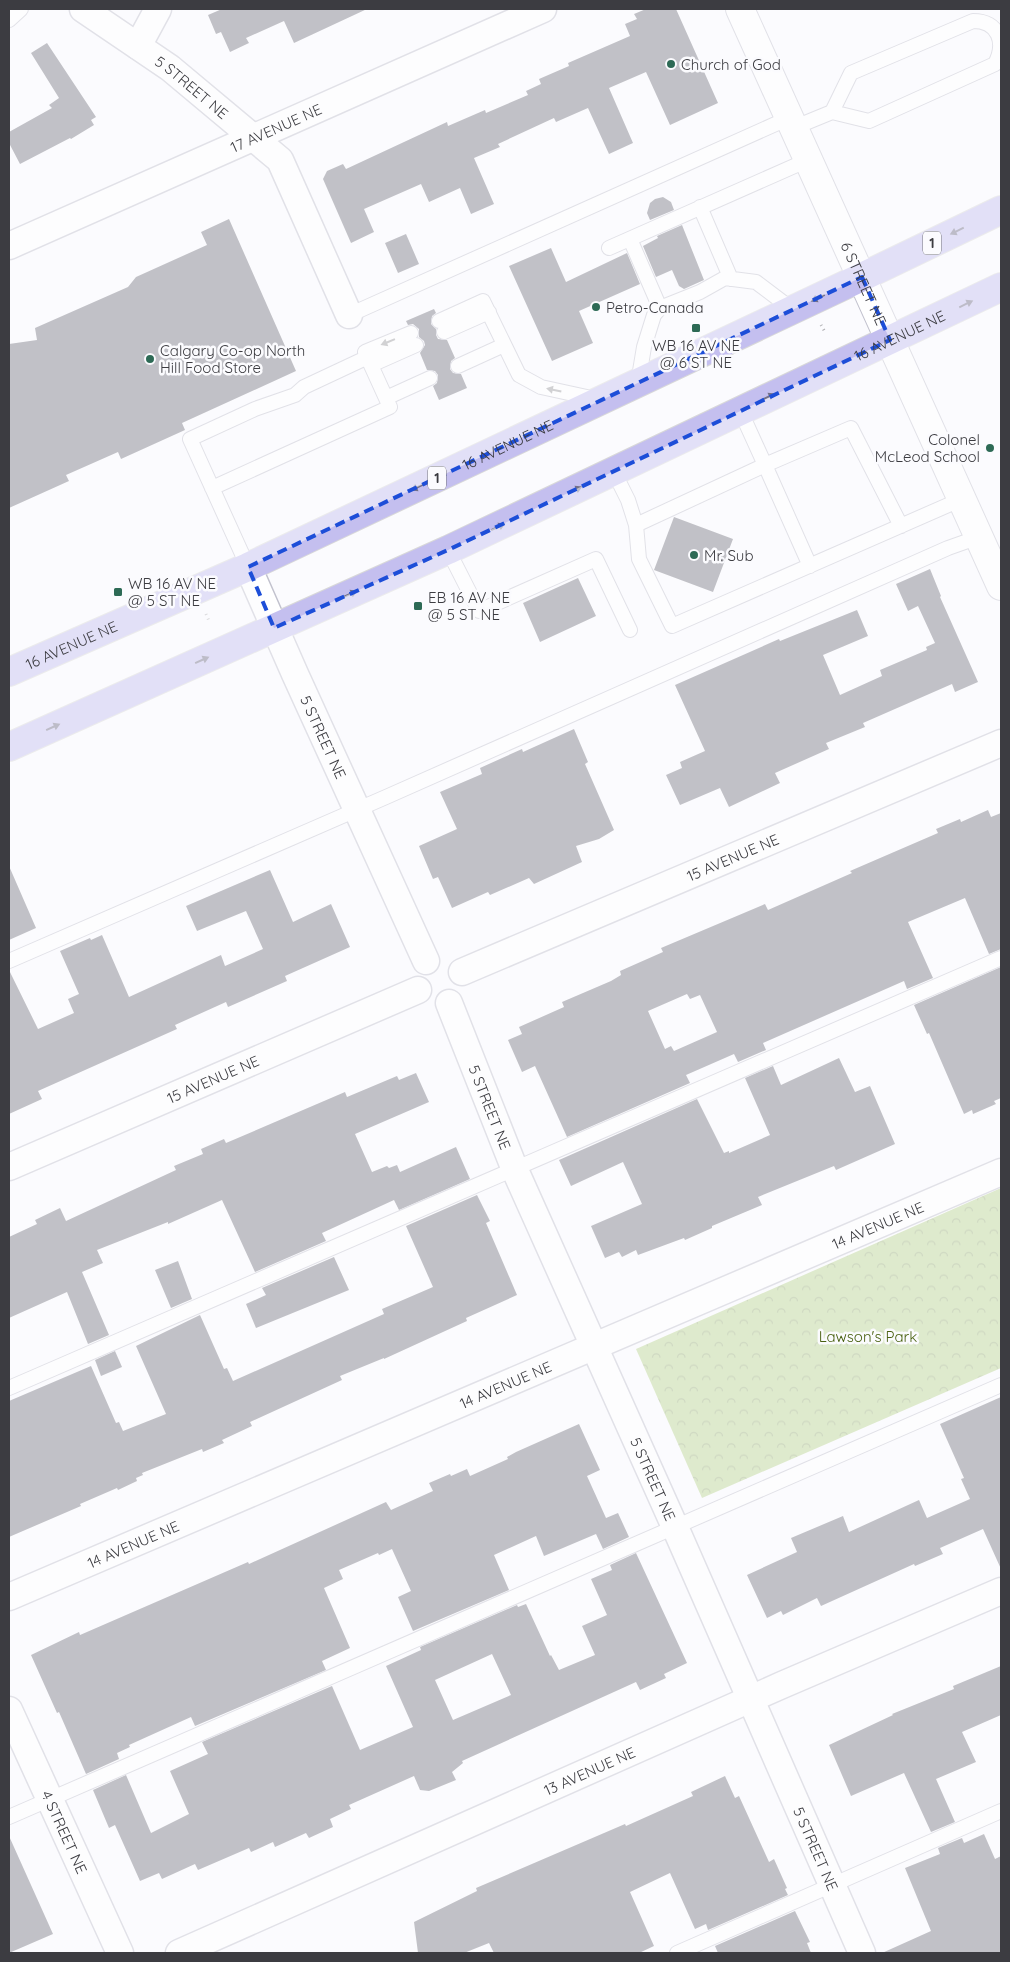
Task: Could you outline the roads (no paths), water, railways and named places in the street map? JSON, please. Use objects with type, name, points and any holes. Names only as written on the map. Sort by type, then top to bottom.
[{"type":"highway","name":"16 AVENUE NE","points":[[9,672],[248,567],[1001,210]]},
{"type":"highway","name":"16 AVENUE NE","points":[[9,746],[448,550],[1001,287]]},
{"type":"street","name":"5 STREET NE","points":[[83,9],[176,74],[280,160],[349,315]]},
{"type":"street","points":[[138,46],[158,9]]},
{"type":"street","name":"17 AVENUE NE","points":[[9,246],[543,9]]},
{"type":"street","name":"6 STREET NE","points":[[740,9],[1001,586]]},
{"type":"street","name":"5 STREET NE","points":[[248,567],[356,810],[426,961]]},
{"type":"street","name":"15 AVENUE NE","points":[[462,972],[1001,743]]},
{"type":"street","points":[[440,956],[447,958],[454,961],[462,972],[464,979],[460,994],[449,1003],[434,1004],[427,1001],[418,990],[417,974],[420,967],[426,961],[440,956]]},
{"type":"street","name":"15 AVENUE NE","points":[[9,1167],[418,990]]},
{"type":"street","name":"5 STREET NE","points":[[449,1003],[514,1170],[675,1527],[830,1885],[862,1953]]},
{"type":"street","name":"14 AVENUE NE","points":[[9,1597],[1001,1172]]},
{"type":"street","name":"13 AVENUE NE","points":[[178,1953],[749,1700],[1001,1591]]},
{"type":"street","name":"4 STREET NE","points":[[9,1710],[120,1953]]},
{"type":"lane","points":[[9,20],[21,9]]},
{"type":"lane","points":[[349,315],[791,123],[832,112],[869,121],[995,64],[1000,56],[999,36],[993,27],[984,21],[974,21],[851,73],[832,112]]},
{"type":"lane","points":[[609,248],[700,206],[808,160]]},
{"type":"lane","points":[[700,206],[731,279]]},
{"type":"lane","points":[[630,239],[660,308]]},
{"type":"lane","points":[[638,383],[644,347],[654,315],[660,308],[700,292],[725,278],[756,282],[793,310]]},
{"type":"lane","points":[[442,327],[483,301],[519,375],[541,387],[602,400]]},
{"type":"lane","points":[[248,567],[190,440],[255,409],[295,395],[304,387],[414,339]]},
{"type":"lane","points":[[458,366],[504,345]]},
{"type":"lane","points":[[212,488],[390,407],[368,358]]},
{"type":"lane","points":[[386,398],[430,378]]},
{"type":"lane","points":[[740,410],[810,566]]},
{"type":"lane","points":[[636,525],[765,465],[851,428],[901,526]]},
{"type":"lane","points":[[614,472],[628,500],[636,525],[639,559],[672,626],[962,498]]},
{"type":"lane","points":[[9,961],[948,548],[979,537]]},
{"type":"lane","points":[[448,550],[479,611],[596,559],[630,630]]},
{"type":"lane","points":[[9,1388],[1001,958]]},
{"type":"lane","points":[[9,1817],[1001,1385]]},
{"type":"lane","points":[[677,1953],[1001,1811]]},
{"type":"place","name":"Church of God","points":[[671,64]]},
{"type":"place","name":"Petro-Canada","points":[[596,307]]},
{"type":"place","name":"WB 16 AV NE @ 6 ST NE","points":[[696,328]]},
{"type":"place","name":"Calgary Co-op North Hill Food Store","points":[[150,359]]},
{"type":"place","name":"Colonel McLeod School","points":[[990,448]]},
{"type":"place","name":"Mr. Sub","points":[[694,555]]},
{"type":"place","name":"WB 16 AV NE @ 5 ST NE","points":[[118,592]]},
{"type":"place","name":"EB 16 AV NE @ 5 ST NE","points":[[418,606]]},
{"type":"park label","name":"Lawson's Park","points":[[868,1336]]}]
